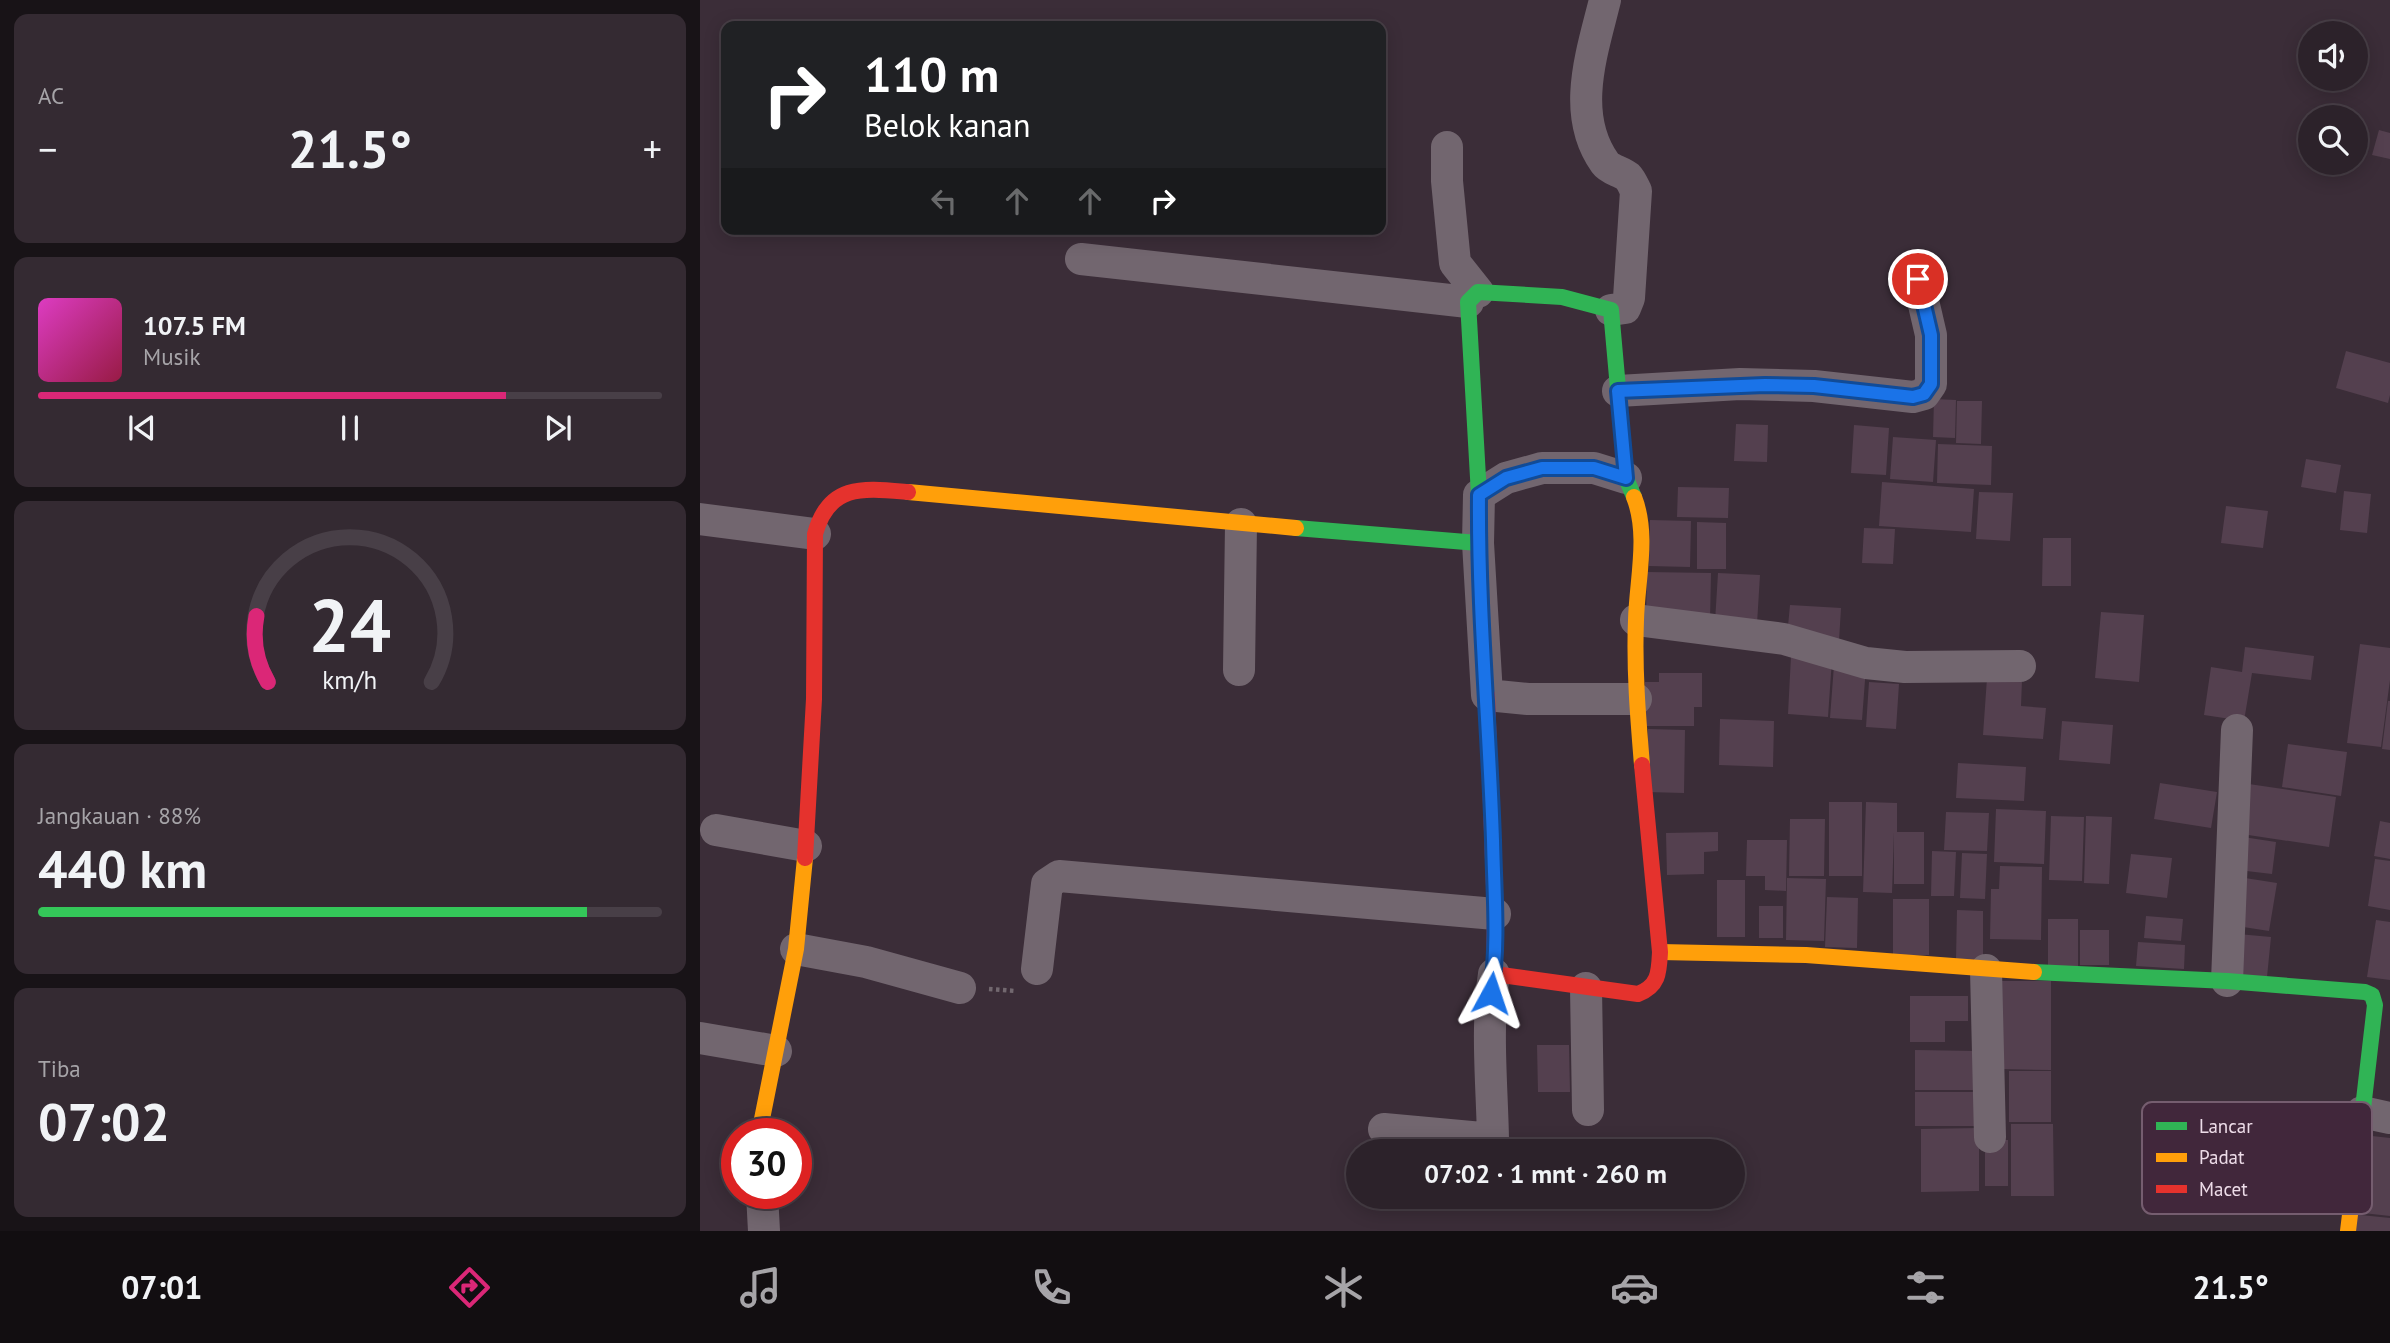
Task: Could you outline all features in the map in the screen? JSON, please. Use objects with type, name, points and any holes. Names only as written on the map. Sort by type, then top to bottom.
[{"type":"street","points":[[1081,259],[1473,297],[1550,294],[1594,303],[1611,310],[1625,308],[1629,298],[1636,191],[1629,178],[1607,166],[1594,144],[1587,122],[1588,71],[1605,0]]},
{"type":"street","points":[[1384,1129],[1493,1139],[1491,993],[1495,914],[1478,543],[1473,297],[1455,263],[1447,181],[1447,147]]},
{"type":"street","points":[[1618,391],[1740,384],[1814,386],[1913,397],[1924,394],[1931,384],[1931,335],[1918,279]]},
{"type":"street","points":[[1494,974],[1639,994],[1650,990],[1657,982],[1660,952],[1636,699],[1636,620],[1642,524],[1626,478],[1611,310]]},
{"type":"street","points":[[1479,495],[1506,478],[1542,468],[1594,468],[1626,478]]},
{"type":"street","points":[[762,1118],[796,950],[806,846],[814,699],[815,534],[820,513],[842,494],[867,488],[1241,524],[1478,543]]},
{"type":"street","points":[[700,519],[815,534]]},
{"type":"street","points":[[1239,670],[1241,524]]},
{"type":"street","points":[[1636,620],[1784,639],[1866,663],[1905,667],[2020,666]]},
{"type":"street","points":[[1487,695],[1528,699],[1636,699]]},
{"type":"street","points":[[2227,981],[2237,730]]},
{"type":"street","points":[[716,830],[806,846]]},
{"type":"street","points":[[1037,969],[1047,884],[1059,876],[1495,914]]},
{"type":"street","points":[[796,950],[866,962],[960,988]]},
{"type":"street","points":[[1660,952],[1806,956],[1986,970],[2227,981],[2364,992],[2372,995],[2375,1005],[2376,1115]]},
{"type":"street","points":[[1986,970],[1990,1137]]},
{"type":"street","points":[[1586,988],[1588,1110]]},
{"type":"street","points":[[700,1038],[776,1051]]},
{"type":"street","points":[[763,1209],[764,1231]]},
{"type":"path","points":[[960,988],[1021,991],[1037,969]]},
{"type":"building","points":[[2379,130],[2390,133],[2390,159],[2372,155]]},
{"type":"building","points":[[2346,351],[2390,363],[2388,403],[2336,388]]},
{"type":"building","points":[[1934,399],[1956,400],[1955,438],[1933,437]]},
{"type":"building","points":[[1957,401],[1982,401],[1981,444],[1956,443]]},
{"type":"building","points":[[1736,424],[1768,425],[1767,462],[1734,461]]},
{"type":"building","points":[[1854,425],[1889,428],[1886,475],[1851,473]]},
{"type":"building","points":[[1893,437],[1936,440],[1933,482],[1890,479]]},
{"type":"building","points":[[1938,444],[1992,446],[1991,485],[1937,483]]},
{"type":"building","points":[[2306,459],[2341,465],[2336,493],[2301,487]]},
{"type":"building","points":[[1882,482],[1974,489],[1971,532],[1879,526]]},
{"type":"building","points":[[1678,487],[1729,488],[1728,518],[1677,517]]},
{"type":"building","points":[[2344,491],[2371,494],[2367,533],[2340,530]]},
{"type":"building","points":[[1979,492],[2013,493],[2010,541],[1976,539]]},
{"type":"building","points":[[2226,506],[2268,511],[2263,548],[2221,543]]},
{"type":"building","points":[[1650,520],[1691,521],[1690,567],[1649,566]]},
{"type":"building","points":[[1697,522],[1726,523],[1726,569],[1697,569]]},
{"type":"building","points":[[1864,528],[1895,529],[1893,564],[1862,563]]},
{"type":"building","points":[[2043,538],[2071,538],[2071,586],[2042,586]]},
{"type":"building","points":[[1647,572],[1711,573],[1710,620],[1646,619]]},
{"type":"building","points":[[1718,573],[1760,575],[1757,624],[1715,622]]},
{"type":"building","points":[[1790,605],[1841,608],[1839,641],[1787,637]]},
{"type":"building","points":[[2101,612],[2144,615],[2139,682],[2095,678]]},
{"type":"building","points":[[2360,644],[2390,648],[2390,680],[2381,747],[2347,743]]},
{"type":"building","points":[[2245,647],[2314,656],[2311,680],[2252,673],[2244,721],[2204,715],[2211,667],[2242,672]]},
{"type":"building","points":[[1791,656],[1832,659],[1828,717],[1788,714]]},
{"type":"building","points":[[1834,665],[1866,667],[1862,720],[1830,718]]},
{"type":"building","points":[[1659,673],[1702,673],[1702,707],[1694,707],[1694,726],[1644,726],[1645,682],[1659,682]]},
{"type":"building","points":[[1987,678],[2022,680],[2021,706],[2046,708],[2043,739],[1983,735]]},
{"type":"building","points":[[1869,682],[1899,684],[1896,729],[1866,727]]},
{"type":"building","points":[[2390,701],[2390,750],[2382,749]]},
{"type":"building","points":[[1720,719],[1774,721],[1773,767],[1719,765]]},
{"type":"building","points":[[2062,721],[2113,725],[2110,764],[2059,760]]},
{"type":"building","points":[[1648,729],[1685,730],[1684,793],[1647,792]]},
{"type":"building","points":[[2288,744],[2347,752],[2341,796],[2282,787]]},
{"type":"building","points":[[1958,763],[2026,767],[2024,801],[1956,798]]},
{"type":"building","points":[[2160,783],[2217,792],[2211,828],[2154,819]]},
{"type":"building","points":[[2242,783],[2336,797],[2329,847],[2235,833]]},
{"type":"building","points":[[1829,802],[1862,802],[1862,876],[1829,876]]},
{"type":"building","points":[[1866,802],[1897,803],[1897,832],[1924,832],[1924,884],[1894,884],[1894,832],[1892,893],[1863,892]]},
{"type":"building","points":[[1996,809],[2046,811],[2044,864],[1994,862]]},
{"type":"building","points":[[1946,812],[1989,813],[1987,851],[1944,850]]},
{"type":"building","points":[[2051,816],[2084,817],[2082,881],[2049,880]]},
{"type":"building","points":[[2086,816],[2112,817],[2109,884],[2084,883]]},
{"type":"building","points":[[1790,819],[1825,819],[1824,876],[1789,876]]},
{"type":"building","points":[[2380,821],[2390,823],[2390,859],[2374,856]]},
{"type":"building","points":[[1718,832],[1718,851],[1704,852],[1704,874],[1667,875],[1666,833]]},
{"type":"building","points":[[2243,837],[2276,842],[2272,874],[2238,870]]},
{"type":"building","points":[[1747,840],[1787,840],[1786,891],[1765,890],[1765,876],[1746,876]]},
{"type":"building","points":[[1932,851],[1956,852],[1954,896],[1931,896]]},
{"type":"building","points":[[1962,853],[1987,854],[1985,899],[1960,898]]},
{"type":"building","points":[[2131,854],[2172,858],[2167,898],[2126,893]]},
{"type":"building","points":[[2375,859],[2390,861],[2390,910],[2368,906]]},
{"type":"building","points":[[2000,866],[2042,867],[2041,940],[1990,939],[1991,889],[1999,889]]},
{"type":"building","points":[[1787,878],[1826,879],[1824,941],[1786,940]]},
{"type":"building","points":[[2245,878],[2277,883],[2269,931],[2237,926]]},
{"type":"building","points":[[1717,880],[1745,880],[1745,937],[1717,937]]},
{"type":"building","points":[[1827,897],[1858,898],[1857,948],[1825,947]]},
{"type":"building","points":[[1893,899],[1929,899],[1929,955],[1893,955]]},
{"type":"building","points":[[1759,906],[1783,906],[1783,938],[1759,938]]},
{"type":"building","points":[[1957,910],[1983,911],[1983,960],[1956,960]]},
{"type":"building","points":[[2146,916],[2183,919],[2181,941],[2144,938]]},
{"type":"building","points":[[2048,919],[2078,919],[2078,972],[2048,972]]},
{"type":"building","points":[[2376,920],[2390,922],[2390,980],[2367,977]]},
{"type":"building","points":[[2080,930],[2109,930],[2109,965],[2080,965]]},
{"type":"building","points":[[2238,934],[2271,937],[2267,977],[2233,974]]},
{"type":"building","points":[[2138,942],[2185,945],[2184,969],[2136,966]]},
{"type":"building","points":[[2000,981],[2051,981],[2051,1070],[2000,1069]]},
{"type":"building","points":[[1910,996],[1968,996],[1968,1021],[1945,1021],[1945,1042],[1910,1042]]},
{"type":"building","points":[[1537,1045],[1569,1045],[1570,1092],[1538,1092]]},
{"type":"building","points":[[1915,1050],[1976,1051],[1976,1090],[1915,1090]]},
{"type":"building","points":[[2009,1071],[2051,1071],[2051,1122],[2009,1122]]},
{"type":"building","points":[[1915,1092],[1978,1092],[1978,1126],[1915,1126]]},
{"type":"building","points":[[2011,1124],[2053,1124],[2054,1196],[2011,1196]]},
{"type":"building","points":[[1979,1128],[1979,1191],[1921,1192],[1921,1129]]},
{"type":"building","points":[[2372,1136],[2390,1138],[2390,1216],[2372,1214]]},
{"type":"building","points":[[1985,1140],[2008,1140],[2008,1186],[1985,1186]]},
{"type":"building","points":[[2351,1214],[2390,1218],[2390,1231],[2349,1231]]},
{"type":"traffic: fast","points":[[1479,495],[1468,302],[1478,292],[1562,297],[1611,310],[1626,478],[1634,497]]},
{"type":"traffic: fast","points":[[1296,528],[1478,543]]},
{"type":"traffic: fast","points":[[2034,972],[2227,981],[2365,992],[2372,995],[2375,1005],[2364,1102]]},
{"type":"traffic: slow","points":[[908,492],[1296,528]]},
{"type":"traffic: slow","points":[[1634,497],[1641,527],[1636,657],[1642,765]]},
{"type":"traffic: slow","points":[[762,1118],[796,949],[805,858]]},
{"type":"traffic: slow","points":[[1660,952],[1806,955],[2034,972]]},
{"type":"traffic: slow","points":[[2348,1231],[2350,1214]]},
{"type":"traffic: jam","points":[[805,858],[814,699],[815,534],[829,505],[850,492],[908,492]]},
{"type":"traffic: jam","points":[[1487,695],[1495,914],[1494,974],[1638,994],[1654,982],[1660,952],[1642,765]]},
{"type":"route","points":[[1491,993],[1495,914],[1478,543],[1479,495],[1506,478],[1542,468],[1594,468],[1626,478],[1618,391],[1740,384],[1814,386],[1913,397],[1924,394],[1931,384],[1931,335],[1918,279]]}]
